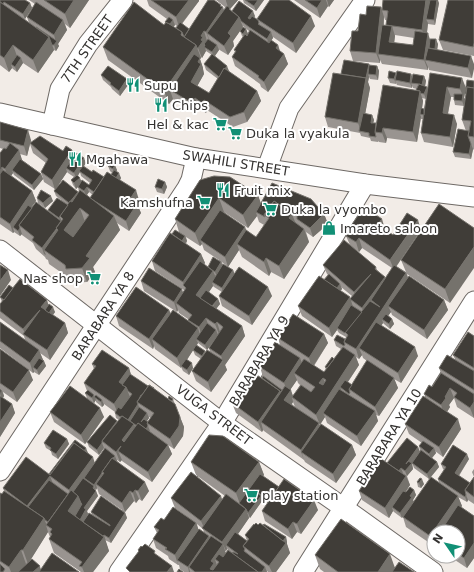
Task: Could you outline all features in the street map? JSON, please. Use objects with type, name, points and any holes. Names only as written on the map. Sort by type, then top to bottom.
[{"type":"street","name":"7TH STREET","points":[[52,125],[60,89],[88,44],[123,0]]},
{"type":"street","points":[[267,168],[289,108],[366,0]]},
{"type":"street","name":"SWAHILI STREET","points":[[0,113],[196,158],[365,184],[474,197]]},
{"type":"street","name":"BARABARA YA 8","points":[[0,471],[187,188],[191,180],[196,158]]},
{"type":"street","name":"BARABARA YA 9","points":[[119,572],[222,423],[365,184]]},
{"type":"street","name":"VUGA STREET","points":[[0,250],[222,423],[433,572]]},
{"type":"street","name":"BARABARA YA 10","points":[[303,572],[474,301]]},
{"type":"building","points":[[0,0],[25,0],[30,3],[23,14],[4,2],[3,4]]},
{"type":"building","points":[[44,0],[74,0],[65,14]]},
{"type":"building","points":[[151,0],[189,0],[176,17]]},
{"type":"building","points":[[208,0],[214,0],[223,7],[206,32],[204,31],[201,36],[203,37],[201,40],[203,41],[197,48],[196,45],[184,37]]},
{"type":"building","points":[[245,0],[258,0],[254,6]]},
{"type":"building","points":[[270,0],[289,0],[311,16],[293,43],[257,19]]},
{"type":"building","points":[[305,0],[322,0],[317,8]]},
{"type":"building","points":[[383,0],[426,0],[422,30],[386,25],[388,11],[382,10]]},
{"type":"building","points":[[430,0],[437,0],[434,20],[426,19]]},
{"type":"building","points":[[448,0],[474,0],[473,47],[439,40]]},
{"type":"building","points":[[239,1],[253,11],[248,18],[250,19],[252,16],[258,20],[258,24],[271,32],[267,39],[241,21],[232,11]]},
{"type":"building","points":[[0,2],[49,37],[33,60],[13,45],[4,58],[0,55]]},
{"type":"building","points":[[36,2],[63,20],[54,35],[27,17]]},
{"type":"building","points":[[134,2],[164,25],[166,22],[182,32],[181,35],[196,45],[164,91],[103,47]]},
{"type":"building","points":[[227,6],[239,17],[228,33],[231,36],[224,46],[207,33]]},
{"type":"building","points":[[367,6],[381,7],[376,53],[350,51],[352,31],[358,31],[360,14],[366,15]]},
{"type":"building","points":[[169,17],[173,20],[170,24],[165,22]]},
{"type":"building","points":[[180,22],[189,29],[184,37],[182,32],[176,28]]},
{"type":"building","points":[[382,25],[392,26],[389,42],[413,45],[415,31],[428,33],[424,60],[378,54]]},
{"type":"building","points":[[36,27],[57,41],[54,45],[52,45],[49,37]]},
{"type":"building","points":[[243,27],[246,29],[243,34],[240,31]]},
{"type":"building","points":[[250,30],[269,43],[271,40],[278,45],[276,48],[284,54],[264,82],[258,77],[259,76],[232,57],[236,51],[234,50],[245,34],[247,36]]},
{"type":"building","points":[[208,39],[217,45],[212,52],[204,47],[204,44]]},
{"type":"building","points":[[430,39],[436,39],[435,49],[429,48]]},
{"type":"building","points":[[428,48],[471,56],[468,68],[425,60]]},
{"type":"building","points":[[194,54],[200,58],[198,62],[201,64],[191,82],[209,93],[224,68],[257,91],[244,112],[230,117],[204,100],[202,103],[195,98],[192,103],[170,90]]},
{"type":"building","points":[[212,54],[227,66],[225,69],[224,68],[219,77],[204,64]]},
{"type":"building","points":[[17,55],[21,58],[15,67],[11,64]]},
{"type":"building","points":[[344,60],[369,64],[366,78],[341,74]]},
{"type":"building","points":[[369,65],[377,66],[376,75],[368,74]]},
{"type":"building","points":[[108,66],[127,79],[119,91],[101,75]]},
{"type":"building","points":[[389,71],[396,73],[394,79],[388,78]]},
{"type":"building","points":[[397,71],[411,74],[410,83],[395,80]]},
{"type":"building","points":[[333,73],[366,78],[358,123],[325,117]]},
{"type":"building","points":[[430,73],[462,78],[460,89],[447,87],[443,113],[454,115],[450,137],[421,133]]},
{"type":"building","points":[[413,74],[424,76],[422,85],[411,83]]},
{"type":"building","points":[[467,80],[474,81],[474,88],[467,87],[466,94],[465,93]]},
{"type":"building","points":[[419,84],[427,87],[424,94],[416,90]]},
{"type":"building","points":[[383,85],[420,91],[413,132],[383,128],[382,133],[375,132]]},
{"type":"building","points":[[467,87],[474,88],[474,137],[468,136],[471,121],[462,120]]},
{"type":"building","points":[[454,94],[463,94],[462,101],[454,100]]},
{"type":"building","points":[[421,108],[424,109],[424,115],[420,114]]},
{"type":"building","points":[[363,113],[372,115],[371,123],[376,123],[376,137],[369,136],[369,133],[359,131]]},
{"type":"building","points":[[0,122],[28,130],[24,146],[0,140]]},
{"type":"building","points":[[458,129],[469,131],[468,136],[471,144],[469,154],[453,152]]},
{"type":"building","points":[[40,136],[63,151],[66,146],[72,150],[52,180],[41,172],[48,159],[30,143]]},
{"type":"building","points":[[10,143],[19,150],[5,169],[2,167],[0,171],[0,153],[4,148],[6,149]]},
{"type":"building","points":[[76,153],[84,158],[74,173],[66,168]]},
{"type":"building","points":[[20,159],[41,174],[32,185],[12,170]]},
{"type":"building","points":[[110,162],[115,165],[113,169],[108,166]]},
{"type":"building","points":[[83,166],[104,177],[94,192],[87,187],[84,191],[78,187],[82,180],[89,185],[92,180],[79,171]]},
{"type":"building","points":[[3,170],[32,191],[10,224],[0,217],[0,174]]},
{"type":"building","points":[[114,170],[119,173],[116,178],[111,175]]},
{"type":"building","points":[[107,172],[136,190],[130,199],[137,204],[126,221],[90,198]]},
{"type":"building","points":[[77,175],[80,178],[74,183],[71,180]]},
{"type":"building","points":[[214,176],[230,177],[258,195],[243,215],[219,198],[195,233],[175,219],[200,180]]},
{"type":"building","points":[[158,179],[165,182],[162,189],[155,187]]},
{"type":"building","points":[[63,180],[78,192],[69,203],[54,191]]},
{"type":"building","points":[[272,183],[311,199],[324,214],[310,228],[297,219],[297,215],[288,211],[274,201],[264,215],[265,217],[256,212]]},
{"type":"building","points":[[41,190],[51,196],[43,203],[37,198]]},
{"type":"building","points":[[80,190],[114,216],[86,256],[90,258],[82,268],[66,269],[65,265],[44,250],[58,230],[56,228],[63,219],[60,216],[70,201],[72,202]],"holes":[[[80,208],[89,215],[73,237],[64,230]]]},
{"type":"building","points":[[57,198],[68,205],[59,218],[48,210]]},
{"type":"building","points":[[274,201],[292,214],[289,218],[304,229],[279,266],[266,258],[264,262],[237,244],[246,230],[256,237],[269,218],[264,215]]},
{"type":"building","points":[[36,202],[61,221],[42,248],[32,240],[34,237],[19,225]]},
{"type":"building","points":[[439,204],[474,228],[474,247],[445,289],[401,260]]},
{"type":"building","points":[[28,205],[32,208],[19,225],[20,228],[18,231],[13,227]]},
{"type":"building","points":[[364,207],[382,219],[378,224],[393,235],[407,213],[418,220],[390,260],[359,238],[356,242],[346,236],[349,232],[348,230]]},
{"type":"building","points":[[220,210],[245,227],[225,257],[200,240]]},
{"type":"building","points":[[175,230],[185,236],[182,241],[172,234]]},
{"type":"building","points":[[170,233],[201,254],[183,282],[152,261]]},
{"type":"building","points":[[344,240],[376,267],[375,269],[385,277],[362,308],[350,299],[371,274],[354,292],[323,265]]},
{"type":"building","points":[[213,257],[221,262],[215,272],[208,267]]},
{"type":"building","points":[[200,261],[213,271],[196,295],[242,326],[221,356],[209,348],[223,327],[217,322],[215,324],[206,318],[199,327],[188,320],[192,315],[176,303],[186,288],[183,285]]},
{"type":"building","points":[[223,264],[233,270],[222,288],[212,282]]},
{"type":"building","points":[[0,265],[8,270],[0,281]]},
{"type":"building","points":[[394,265],[406,273],[356,349],[344,342],[348,335],[345,332],[370,301],[380,307],[371,300]]},
{"type":"building","points":[[239,267],[268,287],[249,316],[219,296]]},
{"type":"building","points":[[149,268],[182,289],[174,302],[141,281]]},
{"type":"building","points":[[329,274],[340,284],[337,288],[324,280]]},
{"type":"building","points":[[319,276],[350,297],[329,328],[298,306]]},
{"type":"building","points":[[409,276],[444,300],[424,330],[388,306]]},
{"type":"building","points":[[20,279],[47,300],[41,307],[65,323],[47,350],[23,334],[40,310],[23,329],[0,311],[0,304]]},
{"type":"building","points":[[9,285],[13,288],[4,300],[0,297]]},
{"type":"building","points":[[136,287],[169,310],[149,339],[116,316]]},
{"type":"building","points":[[206,290],[218,299],[212,306],[200,298]]},
{"type":"building","points":[[49,304],[53,307],[49,313],[45,310]]},
{"type":"building","points":[[351,305],[362,312],[345,333],[337,328]]},
{"type":"building","points":[[173,310],[198,328],[177,358],[152,339]]},
{"type":"building","points":[[293,314],[324,334],[309,358],[278,338]]},
{"type":"building","points":[[386,314],[392,319],[389,324],[382,319]]},
{"type":"building","points":[[0,322],[39,350],[30,363],[0,341]]},
{"type":"building","points":[[376,322],[415,347],[398,373],[359,348]]},
{"type":"building","points":[[207,323],[216,330],[205,345],[196,339]]},
{"type":"building","points":[[468,332],[474,336],[474,368],[453,355]]},
{"type":"building","points":[[337,335],[345,339],[344,346],[334,340]]},
{"type":"building","points":[[275,342],[300,358],[284,383],[260,367]]},
{"type":"building","points":[[196,345],[205,351],[202,356],[193,350]]},
{"type":"building","points":[[343,347],[355,355],[316,415],[292,397],[301,385],[311,392],[315,387],[294,373],[304,359],[324,372]],"holes":[[[323,378],[326,380],[323,385],[319,383]]]},
{"type":"building","points":[[0,349],[29,370],[13,392],[0,383]]},
{"type":"building","points":[[102,350],[129,368],[119,382],[126,387],[114,404],[84,383],[96,366],[92,364]]},
{"type":"building","points":[[207,350],[223,360],[208,382],[192,371]]},
{"type":"building","points":[[447,355],[474,371],[474,390],[439,368]]},
{"type":"building","points":[[332,357],[334,359],[327,368],[325,367]]},
{"type":"building","points":[[39,358],[44,361],[37,370],[33,367]]},
{"type":"building","points":[[186,359],[192,363],[187,370],[181,366]]},
{"type":"building","points":[[367,360],[394,378],[375,407],[349,389]]},
{"type":"building","points":[[254,373],[280,391],[258,422],[232,403]]},
{"type":"building","points":[[441,373],[474,394],[474,402],[470,408],[454,397],[457,393],[450,388],[441,405],[424,394],[429,385],[432,387]]},
{"type":"building","points":[[130,374],[148,386],[149,385],[141,395],[137,402],[138,404],[128,420],[115,413],[118,407],[121,409],[132,394],[122,385]]},
{"type":"building","points":[[263,376],[282,390],[281,392],[262,378]]},
{"type":"building","points":[[345,380],[352,385],[349,389],[349,394],[340,387]]},
{"type":"building","points":[[149,385],[175,404],[180,417],[179,426],[170,439],[147,423],[154,413],[137,402]]},
{"type":"building","points":[[70,386],[100,408],[81,435],[50,412]]},
{"type":"building","points":[[285,386],[291,390],[284,400],[319,423],[301,450],[261,422]]},
{"type":"building","points":[[339,389],[375,411],[357,436],[323,413]]},
{"type":"building","points":[[88,390],[94,395],[92,398],[85,393]]},
{"type":"building","points":[[96,395],[102,400],[101,402],[94,397]]},
{"type":"building","points":[[0,396],[12,404],[0,422]]},
{"type":"building","points":[[169,396],[173,399],[172,401],[168,399]]},
{"type":"building","points":[[423,396],[458,419],[439,447],[405,424]]},
{"type":"building","points":[[139,407],[147,413],[141,422],[144,419],[148,422],[146,429],[138,423],[137,426],[130,421]]},
{"type":"building","points":[[110,415],[117,421],[97,450],[87,442]]},
{"type":"building","points":[[122,416],[134,424],[122,440],[124,442],[138,423],[168,445],[148,472],[118,451],[121,446],[116,452],[102,441]]},
{"type":"building","points":[[321,424],[352,445],[333,474],[301,452]]},
{"type":"building","points":[[53,430],[67,439],[56,454],[44,443]]},
{"type":"building","points":[[209,435],[223,436],[259,462],[236,493],[191,462]]},
{"type":"building","points":[[407,438],[418,447],[408,461],[412,463],[405,471],[401,468],[399,471],[387,463]]},
{"type":"building","points":[[75,440],[86,448],[84,451],[74,443],[50,475],[49,474]]},
{"type":"building","points":[[423,441],[434,448],[429,454],[419,446]]},
{"type":"building","points":[[74,443],[93,457],[69,490],[50,476],[27,506],[3,488],[26,457],[50,475]]},
{"type":"building","points":[[453,445],[467,454],[455,473],[470,483],[465,490],[465,497],[438,479],[446,467],[441,464]]},
{"type":"building","points":[[105,448],[115,456],[112,458],[94,485],[84,478]]},
{"type":"building","points":[[421,450],[437,462],[427,474],[412,463]]},
{"type":"building","points":[[112,458],[145,482],[138,491],[135,490],[133,493],[130,491],[122,503],[96,484]]},
{"type":"building","points":[[380,458],[406,476],[385,508],[359,491]]},
{"type":"building","points":[[191,472],[221,496],[201,521],[171,498]]},
{"type":"building","points":[[260,474],[279,487],[269,500],[254,490],[261,496],[248,513],[239,503]]},
{"type":"building","points":[[431,477],[458,496],[438,524],[426,524],[426,533],[403,517]]},
{"type":"building","points":[[474,477],[474,497],[465,490]]},
{"type":"building","points":[[83,478],[94,486],[93,488],[96,491],[84,508],[86,509],[80,520],[75,516],[82,504],[78,496],[73,492]]},
{"type":"building","points":[[420,478],[422,479],[419,483],[417,482]]},
{"type":"building","points":[[284,479],[314,500],[297,524],[293,522],[288,529],[262,511]]},
{"type":"building","points":[[49,480],[68,494],[48,522],[28,507]]},
{"type":"building","points":[[410,487],[414,490],[410,496],[412,497],[400,513],[392,507],[403,491],[406,492]]},
{"type":"building","points":[[71,490],[78,496],[68,511],[104,537],[82,567],[79,566],[82,562],[49,539],[52,534],[50,532],[52,529],[46,525]]},
{"type":"building","points":[[4,491],[44,518],[23,550],[21,550],[9,567],[0,561],[0,493],[2,494]]},
{"type":"building","points":[[226,494],[246,509],[222,542],[202,528]]},
{"type":"building","points":[[101,496],[125,513],[109,538],[104,535],[103,536],[83,522],[89,513],[110,526],[91,512]]},
{"type":"building","points":[[458,505],[474,516],[474,543],[466,555],[466,524],[445,524]]},
{"type":"building","points":[[173,507],[196,523],[175,555],[153,539],[159,530],[154,527],[161,518],[164,520]]},
{"type":"building","points":[[341,519],[390,554],[378,572],[338,572],[315,555]]},
{"type":"building","points":[[256,523],[258,525],[260,523],[286,543],[269,566],[243,546],[249,539],[245,535]]},
{"type":"building","points":[[264,524],[286,537],[283,541],[263,525]]},
{"type":"building","points":[[199,529],[209,536],[188,567],[177,560]]},
{"type":"building","points":[[235,532],[247,541],[243,546],[245,549],[244,551],[265,567],[262,572],[258,572],[232,553],[238,554],[226,545]]},
{"type":"building","points":[[211,536],[223,544],[211,561],[214,563],[210,569],[213,570],[219,562],[215,559],[219,554],[223,557],[228,550],[258,572],[195,572],[189,567]]},
{"type":"building","points":[[145,544],[155,551],[154,553],[172,566],[167,572],[130,572],[126,568],[141,546],[142,547]]},
{"type":"building","points":[[52,553],[79,572],[39,572]]},
{"type":"building","points":[[32,559],[40,566],[33,572],[18,572]]},
{"type":"building","points":[[399,562],[414,572],[392,572]]},
{"type":"building","points":[[0,564],[5,569],[3,572],[0,572]]},
{"type":"place","name":"Supu","points":[[133,85]]},
{"type":"place","name":"Chips","points":[[161,105]]},
{"type":"place","name":"Hel & kac","points":[[220,124]]},
{"type":"place","name":"Duka la vyakula","points":[[235,133]]},
{"type":"place","name":"Mgahawa","points":[[75,159]]},
{"type":"place","name":"Fruit mix","points":[[223,190]]},
{"type":"place","name":"Kamshufna","points":[[204,202]]},
{"type":"place","name":"Duka la vyombo","points":[[270,209]]},
{"type":"place","name":"Imareto saloon","points":[[329,228]]},
{"type":"place","name":"Nas shop","points":[[94,278]]},
{"type":"place","name":"play station","points":[[251,495]]}]
